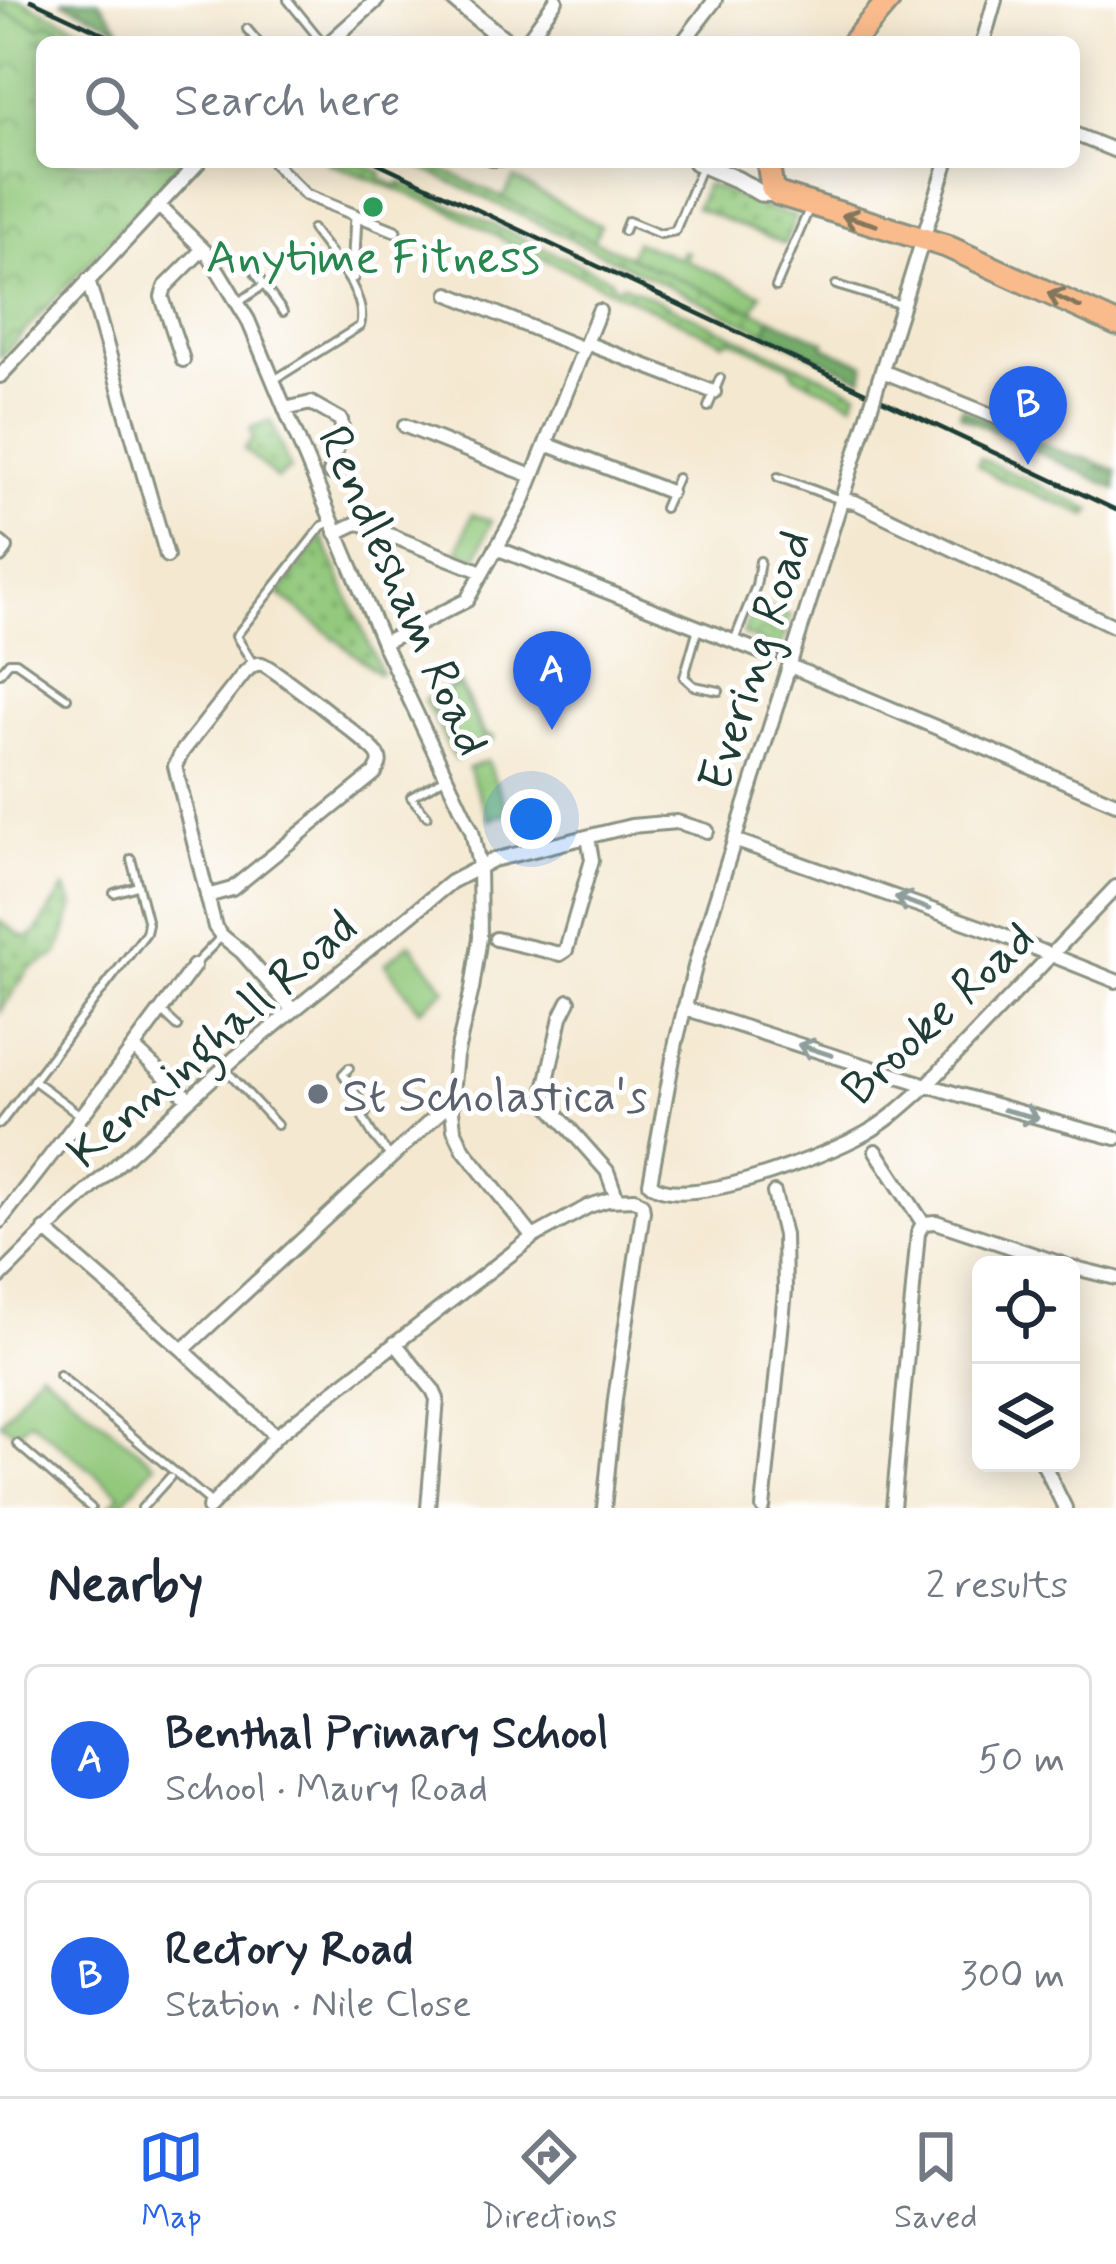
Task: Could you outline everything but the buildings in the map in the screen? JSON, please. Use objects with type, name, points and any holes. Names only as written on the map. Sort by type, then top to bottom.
[{"type":"highway","points":[[859,36],[889,0]]},
{"type":"highway","points":[[769,168],[772,188],[778,194],[957,250],[1116,324]]},
{"type":"street","points":[[333,36],[377,0]]},
{"type":"street","points":[[455,0],[500,36]]},
{"type":"street","points":[[530,36],[556,0]]},
{"type":"street","points":[[688,36],[715,0]]},
{"type":"street","points":[[985,36],[995,0]]},
{"type":"street","points":[[1080,136],[1116,151]]},
{"type":"street","points":[[0,376],[194,168]]},
{"type":"street","points":[[279,168],[306,195],[395,231]]},
{"type":"street","points":[[709,168],[760,193],[778,194]]},
{"type":"street","points":[[739,180],[762,168]]},
{"type":"street","name":"Evering Road","points":[[651,1185],[650,1169],[684,1007],[945,168]]},
{"type":"street","name":"Rendlesham Road","points":[[158,205],[203,248],[239,302],[383,643],[472,831],[481,921],[456,1056],[451,1102],[454,1129],[464,1150],[533,1237]]},
{"type":"street","points":[[353,277],[356,215]]},
{"type":"street","points":[[183,361],[162,297],[203,248]]},
{"type":"street","points":[[88,280],[167,556]]},
{"type":"street","points":[[449,294],[714,392]]},
{"type":"street","points":[[383,643],[467,600],[522,503],[599,311]]},
{"type":"street","points":[[881,375],[1038,434]]},
{"type":"street","points":[[286,409],[310,403],[341,420],[330,473]]},
{"type":"street","points":[[405,426],[532,476]]},
{"type":"street","points":[[546,444],[670,492]]},
{"type":"street","points":[[308,463],[334,453]]},
{"type":"street","points":[[842,500],[855,502],[1116,627]]},
{"type":"street","points":[[333,527],[362,524],[482,572]]},
{"type":"street","points":[[496,548],[771,656]]},
{"type":"street","points":[[207,896],[232,890],[375,773],[380,764],[373,748],[266,666],[254,664],[244,672],[175,766],[207,896],[215,927],[292,1009]]},
{"type":"street","points":[[790,666],[1116,803]]},
{"type":"street","name":"Kenninghall Road","points":[[0,1277],[224,1067],[451,881],[478,866],[650,824],[677,822],[706,831]]},
{"type":"street","points":[[496,939],[560,954],[566,950],[592,860],[588,837]]},
{"type":"street","points":[[734,840],[1116,981]]},
{"type":"street","name":"Brooke Road","points":[[651,1185],[664,1191],[694,1191],[769,1174],[866,1133],[926,1086],[1116,887]]},
{"type":"street","points":[[1,1221],[194,966]]},
{"type":"street","points":[[569,1000],[543,1099],[607,1172],[617,1199]]},
{"type":"street","points":[[684,1007],[926,1086],[1116,1138]]},
{"type":"street","points":[[134,1048],[189,1100]]},
{"type":"street","points":[[183,1350],[451,1102]]},
{"type":"street","points":[[876,1151],[922,1222]]},
{"type":"street","points":[[763,1508],[786,1276],[784,1235],[774,1193]]},
{"type":"street","points":[[211,1506],[276,1436],[533,1237],[589,1205],[635,1199],[642,1204],[636,1265],[604,1508]]},
{"type":"street","points":[[922,1222],[936,1222],[1038,1256]]},
{"type":"street","points":[[893,1508],[922,1222]]},
{"type":"street","points":[[46,1231],[276,1436]]},
{"type":"street","points":[[1080,1269],[1116,1278]]},
{"type":"street","points":[[395,1343],[437,1399],[428,1508]]},
{"type":"street","points":[[1047,1472],[1065,1508]]},
{"type":"lane","points":[[288,0],[321,36]]},
{"type":"lane","points":[[247,29],[253,36]]},
{"type":"lane","points":[[624,231],[628,221],[660,234],[672,232],[698,168]]},
{"type":"lane","points":[[776,286],[810,206]]},
{"type":"lane","points":[[274,380],[360,326],[364,314],[357,294],[312,229]]},
{"type":"lane","points":[[253,265],[283,312]]},
{"type":"lane","points":[[239,302],[264,285]]},
{"type":"lane","points":[[836,285],[902,305]]},
{"type":"lane","points":[[708,407],[720,378]]},
{"type":"lane","points":[[778,477],[842,500]]},
{"type":"lane","points":[[664,508],[677,478]]},
{"type":"lane","points":[[254,664],[236,636],[322,526],[333,527]]},
{"type":"lane","points":[[734,641],[756,586],[760,561]]},
{"type":"lane","points":[[698,628],[684,677],[694,686],[719,691]]},
{"type":"lane","points":[[0,673],[9,662],[16,662],[67,698]]},
{"type":"lane","points":[[427,816],[411,797],[448,777]]},
{"type":"lane","points":[[0,1124],[146,932],[131,859]]},
{"type":"lane","points":[[114,893],[137,886]]},
{"type":"lane","points":[[194,966],[222,936]]},
{"type":"lane","points":[[161,1011],[178,1027]]},
{"type":"lane","points":[[224,1067],[277,1125]]},
{"type":"lane","points":[[350,1068],[343,1074],[367,1111],[363,1118],[392,1156]]},
{"type":"lane","points":[[33,1080],[82,1116]]},
{"type":"lane","points":[[59,1376],[211,1506]]},
{"type":"lane","points":[[17,1444],[92,1508]]},
{"type":"lane","points":[[142,1508],[170,1477]]},
{"type":"green space","points":[[0,0],[21,0],[98,36],[59,36],[59,27],[49,23],[41,28],[0,9]]},
{"type":"green space","points":[[61,0],[99,0],[121,29]]},
{"type":"green space","points":[[0,9],[40,28],[49,23],[59,27],[59,36],[36,36],[36,168],[176,168],[0,358]]},
{"type":"green space","points":[[341,168],[372,168],[397,186],[400,182],[611,279],[619,287],[622,284],[857,392],[853,403],[794,375],[791,367],[730,339],[724,342],[513,245],[449,210]]},
{"type":"green space","points":[[422,168],[440,168],[771,318],[765,332]]},
{"type":"green space","points":[[514,178],[600,226],[594,241],[502,198]]},
{"type":"green space","points":[[706,184],[796,217],[785,244],[696,208]]},
{"type":"green space","points":[[635,242],[680,258],[683,251],[688,252],[685,260],[761,294],[753,311],[629,257]]},
{"type":"green space","points":[[771,318],[865,364],[862,378],[765,332]]},
{"type":"green space","points":[[962,408],[1071,456],[1116,470],[1116,489],[960,415]]},
{"type":"green space","points":[[271,420],[290,469],[277,479],[244,449],[253,439],[250,428]]},
{"type":"green space","points":[[980,458],[1092,510],[1088,516],[999,479],[977,465]]},
{"type":"green space","points":[[472,514],[491,521],[477,558],[458,551]]},
{"type":"green space","points":[[322,537],[381,672],[279,594]]},
{"type":"green space","points":[[754,602],[791,616],[780,650],[743,635]]},
{"type":"green space","points":[[459,682],[485,734],[494,737],[455,760],[424,700]]},
{"type":"green space","points":[[459,686],[485,740],[458,754],[431,700]]},
{"type":"green space","points":[[487,761],[508,812],[489,820],[468,768]]},
{"type":"green space","points":[[65,888],[74,906],[58,954],[29,969],[0,1012],[0,921],[23,937],[33,936]]},
{"type":"green space","points":[[410,943],[446,989],[420,1010],[385,964]]},
{"type":"green space","points":[[40,1370],[155,1464],[118,1508],[110,1507],[120,1494],[30,1420],[17,1433],[0,1423]]},
{"type":"railway","points":[[31,0],[108,36]]},
{"type":"railway","points":[[389,168],[1116,510]]},
{"type":"place","name":"Anytime Fitness","points":[[373,207]]},
{"type":"place","name":"Rectory Road","points":[[1028,465]]},
{"type":"place","name":"Benthal Primary School","points":[[552,730]]},
{"type":"place","name":"St Scholastica's","points":[[318,1094]]}]
